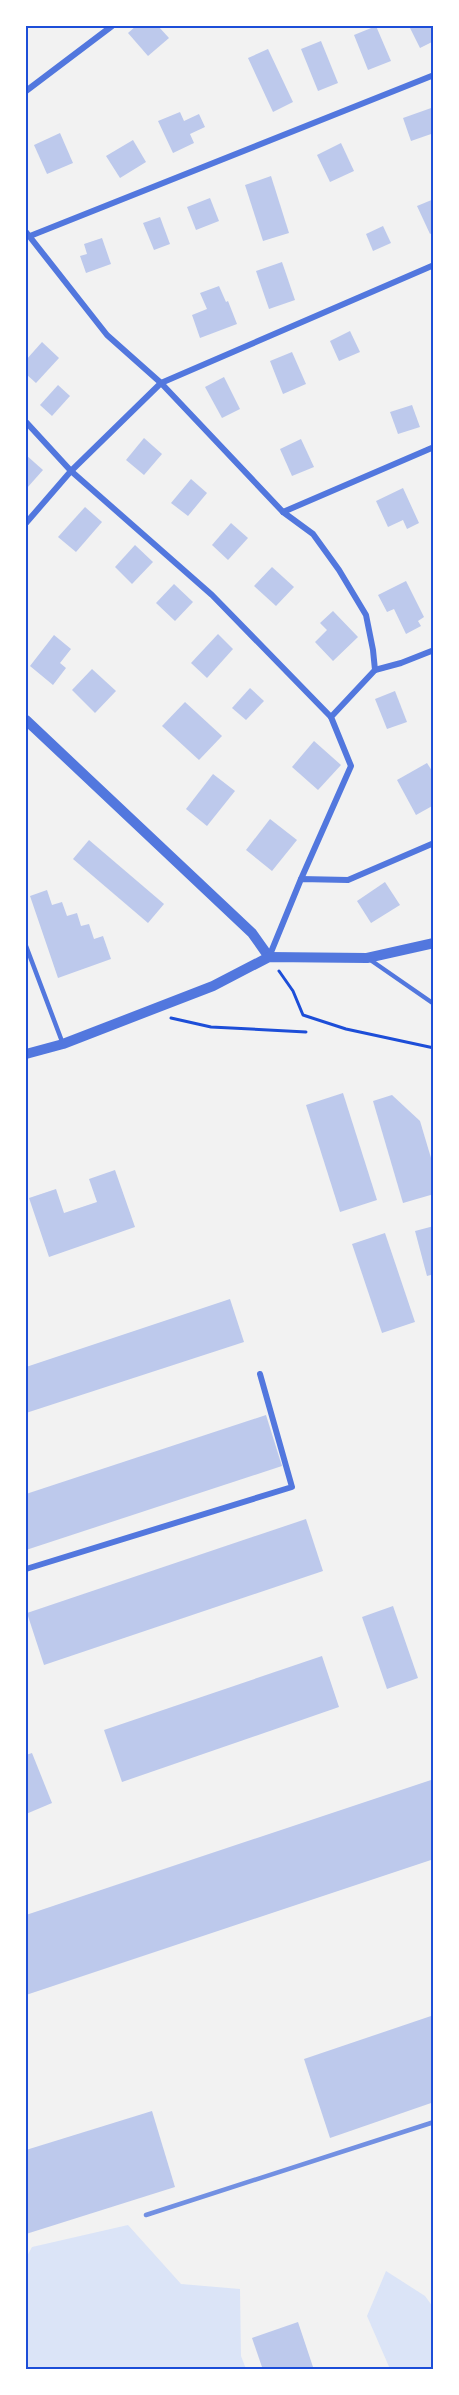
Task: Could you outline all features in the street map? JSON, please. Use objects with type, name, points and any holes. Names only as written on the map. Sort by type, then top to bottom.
[{"type":"street","points":[[26,91],[112,26]]},
{"type":"street","points":[[375,670],[368,627],[361,606],[313,534],[283,512],[161,383],[107,335],[28,234],[434,75]]},
{"type":"street","points":[[26,523],[70,471],[161,383],[434,265]]},
{"type":"street","points":[[26,422],[70,471],[212,595],[331,717],[351,766],[269,957]]},
{"type":"street","points":[[283,512],[434,447]]},
{"type":"street","points":[[331,717],[375,670],[434,650]]},
{"type":"street","points":[[26,720],[252,933],[269,957]]},
{"type":"street","points":[[301,879],[348,880],[434,843]]},
{"type":"street","points":[[26,1054],[63,1044],[213,986],[269,957],[367,958],[434,944]]},
{"type":"street","points":[[26,1569],[292,1487],[260,1374]]},
{"type":"lane","points":[[26,946],[63,1044]]},
{"type":"lane","points":[[367,958],[434,1004]]},
{"type":"path","points":[[269,957],[293,991],[303,1015],[346,1029],[434,1048]]},
{"type":"path","points":[[147,1012],[211,1028],[306,1032]]},
{"type":"shaded area","points":[[128,2225],[181,2284],[240,2289],[241,2356],[246,2369],[26,2369],[26,2258],[32,2247]]},
{"type":"shaded area","points":[[386,2271],[425,2296],[433,2307],[433,2369],[390,2369],[367,2316]]},
{"type":"building","points":[[136,26],[158,26],[169,38],[148,56],[128,33]]},
{"type":"building","points":[[376,26],[391,61],[368,70],[354,35]]},
{"type":"building","points":[[409,26],[434,26],[434,41],[420,48]]},
{"type":"building","points":[[321,41],[338,83],[318,91],[301,49]]},
{"type":"building","points":[[268,49],[293,102],[273,112],[248,58]]},
{"type":"building","points":[[434,107],[434,133],[411,141],[403,118]]},
{"type":"building","points":[[180,112],[184,121],[199,114],[205,127],[190,134],[194,143],[173,153],[158,121]]},
{"type":"building","points":[[60,133],[73,163],[47,174],[34,145]]},
{"type":"building","points":[[133,140],[146,162],[120,178],[106,156]]},
{"type":"building","points":[[341,143],[354,171],[330,182],[317,155]]},
{"type":"building","points":[[271,176],[289,233],[263,241],[245,185]]},
{"type":"building","points":[[210,198],[219,221],[196,230],[187,207]]},
{"type":"building","points":[[434,199],[434,232],[430,234],[417,206]]},
{"type":"building","points":[[160,217],[170,244],[154,250],[143,223]]},
{"type":"building","points":[[383,226],[391,243],[373,251],[366,234]]},
{"type":"building","points":[[102,238],[111,264],[86,273],[80,256],[87,254],[84,244]]},
{"type":"building","points":[[282,262],[295,300],[269,309],[256,271]]},
{"type":"building","points":[[219,286],[237,324],[200,338],[192,315],[207,309],[200,293]]},
{"type":"building","points":[[350,331],[360,352],[339,361],[330,341]]},
{"type":"building","points":[[42,342],[59,358],[36,383],[26,374],[26,360]]},
{"type":"building","points":[[292,352],[306,384],[283,394],[270,361]]},
{"type":"building","points":[[224,377],[240,409],[222,418],[205,387]]},
{"type":"building","points":[[58,385],[70,396],[52,416],[40,405]]},
{"type":"building","points":[[412,405],[420,427],[398,434],[390,412]]},
{"type":"building","points":[[144,438],[162,454],[144,475],[126,460]]},
{"type":"building","points":[[301,439],[314,467],[292,476],[280,449]]},
{"type":"building","points":[[26,455],[43,470],[27,488],[26,486]]},
{"type":"building","points":[[191,479],[207,493],[188,516],[171,503]]},
{"type":"building","points":[[403,488],[419,523],[407,529],[403,520],[388,527],[376,501]]},
{"type":"building","points":[[85,507],[102,522],[76,552],[58,537]]},
{"type":"building","points":[[231,523],[248,538],[228,560],[212,545]]},
{"type":"building","points":[[135,545],[153,562],[132,584],[115,567]]},
{"type":"building","points":[[272,567],[294,587],[276,606],[254,586]]},
{"type":"building","points":[[406,581],[424,617],[418,621],[421,626],[406,634],[394,609],[387,612],[378,595]]},
{"type":"building","points":[[174,584],[193,602],[175,621],[156,603]]},
{"type":"building","points":[[333,611],[358,637],[333,661],[315,642],[327,630],[320,623]]},
{"type":"building","points":[[218,634],[233,649],[207,678],[191,663]]},
{"type":"building","points":[[54,635],[71,649],[60,663],[66,668],[53,685],[30,666]]},
{"type":"building","points":[[92,669],[116,691],[95,713],[72,690]]},
{"type":"building","points":[[250,688],[264,701],[246,720],[232,708]]},
{"type":"building","points":[[395,691],[407,722],[387,729],[375,699]]},
{"type":"building","points":[[185,702],[222,736],[199,760],[162,726]]},
{"type":"building","points":[[314,741],[341,765],[318,790],[292,767]]},
{"type":"building","points":[[427,763],[434,774],[434,805],[416,815],[397,780]]},
{"type":"building","points":[[213,774],[235,791],[207,826],[186,809]]},
{"type":"building","points":[[270,819],[297,840],[272,871],[246,850]]},
{"type":"building","points":[[89,840],[164,904],[148,923],[73,859]]},
{"type":"building","points":[[385,882],[400,905],[371,923],[357,901]]},
{"type":"building","points":[[47,890],[52,905],[62,902],[67,916],[77,913],[81,926],[89,924],[94,939],[103,936],[111,959],[58,978],[30,896]]},
{"type":"building","points":[[343,1093],[377,1200],[340,1212],[306,1105]]},
{"type":"building","points":[[392,1095],[420,1121],[434,1168],[434,1194],[403,1203],[373,1101]]},
{"type":"building","points":[[115,1170],[135,1227],[49,1257],[29,1198],[56,1189],[64,1213],[97,1202],[89,1179]]},
{"type":"building","points":[[434,1226],[434,1274],[427,1276],[415,1231]]},
{"type":"building","points":[[385,1233],[415,1322],[382,1333],[352,1244]]},
{"type":"building","points":[[230,1299],[244,1342],[26,1413],[26,1367]]},
{"type":"building","points":[[266,1415],[282,1466],[26,1550],[26,1494]]},
{"type":"building","points":[[306,1519],[323,1571],[44,1665],[27,1613]]},
{"type":"building","points":[[393,1606],[418,1678],[387,1689],[362,1617]]},
{"type":"building","points":[[322,1656],[339,1707],[122,1782],[104,1730]]},
{"type":"building","points":[[32,1753],[52,1803],[26,1814],[26,1755]]},
{"type":"building","points":[[434,1779],[434,1859],[26,1995],[26,1915]]},
{"type":"building","points":[[434,2015],[434,2102],[330,2138],[304,2059]]},
{"type":"building","points":[[152,2111],[175,2187],[26,2234],[26,2150]]},
{"type":"building","points":[[298,2322],[314,2370],[263,2370],[252,2338]]},
{"type":"railway","points":[[146,2215],[434,2122]]}]
